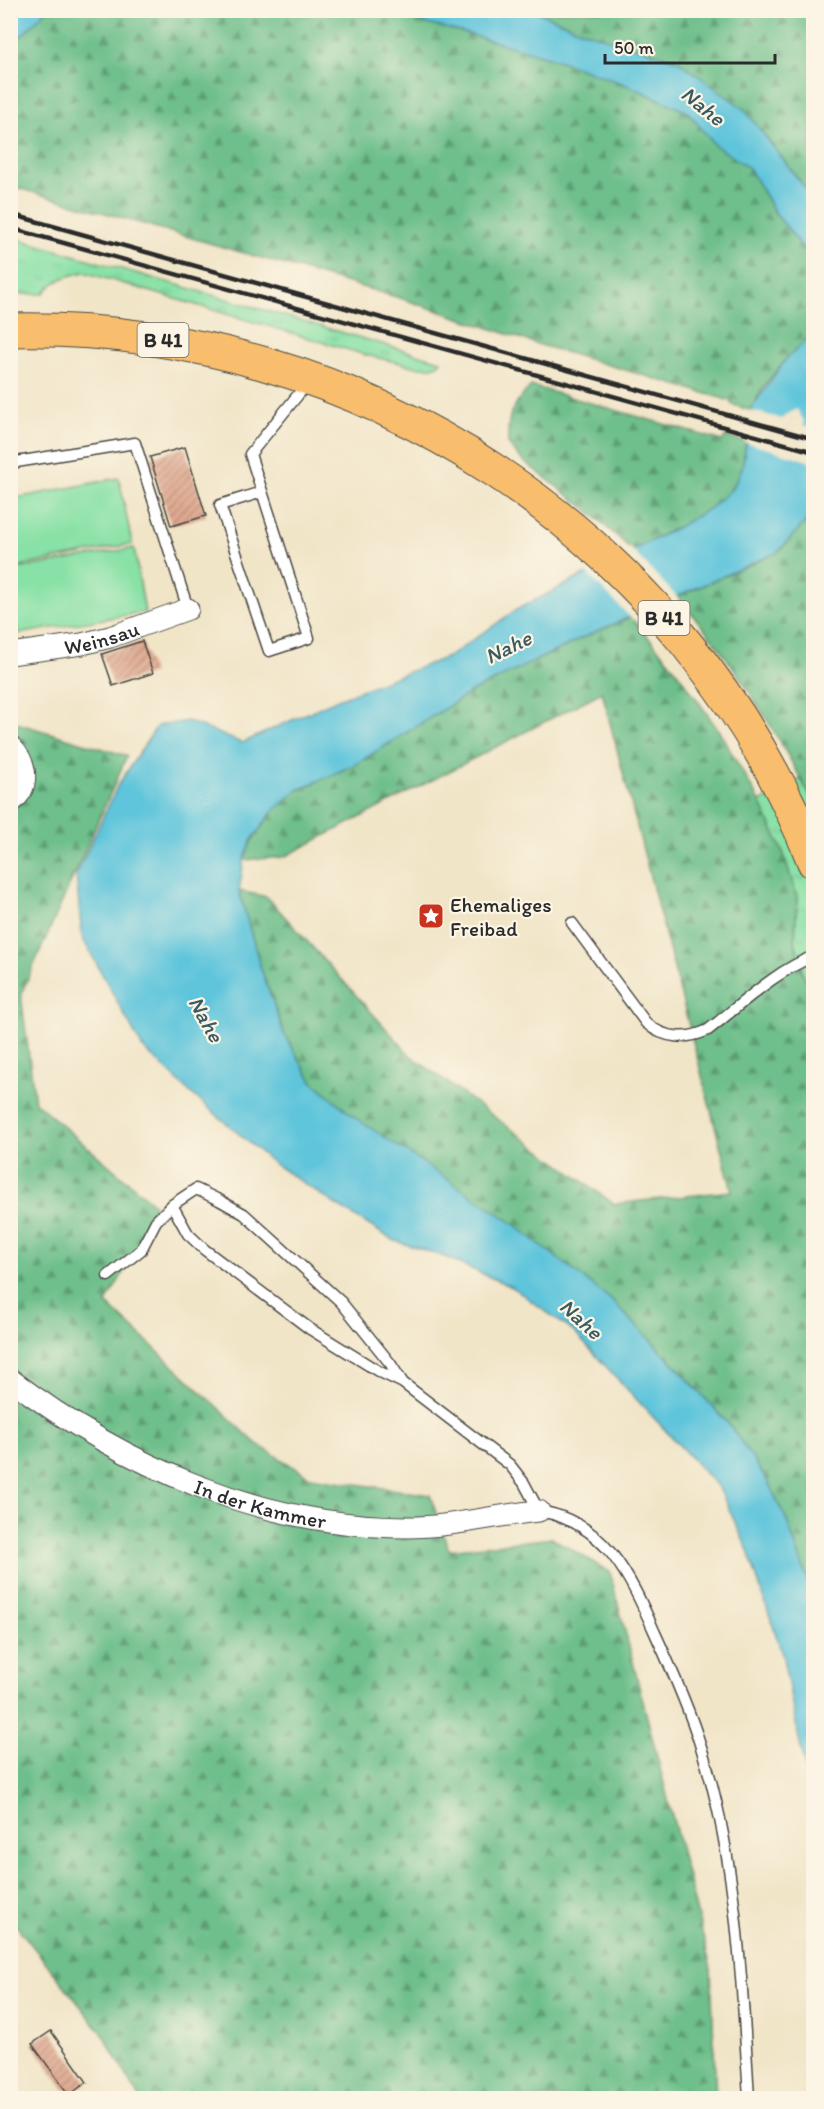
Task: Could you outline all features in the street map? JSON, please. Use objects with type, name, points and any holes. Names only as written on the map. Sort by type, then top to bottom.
[{"type":"main road","name":"B 41","points":[[10,330],[90,331],[153,338],[210,349],[312,378],[391,410],[470,453],[508,479],[587,541],[624,575],[658,612],[716,684],[755,745],[805,840],[813,862]]},
{"type":"street","name":"Weinsau","points":[[10,654],[82,644],[110,637],[188,609]]},
{"type":"street","points":[[10,746],[22,760],[25,777],[20,793],[10,803]]},
{"type":"street","name":"In der Kammer","points":[[10,1379],[70,1422],[145,1464],[208,1490],[273,1509],[363,1524],[408,1527],[453,1524],[539,1511]]},
{"type":"lane","points":[[262,492],[220,505],[269,651],[309,638],[250,454],[312,378]]},
{"type":"lane","points":[[10,463],[135,443],[188,609]]},
{"type":"lane","points":[[572,923],[646,1023],[656,1031],[682,1037],[698,1035],[708,1030],[778,975],[798,962],[813,956]]},
{"type":"lane","points":[[108,1276],[141,1250],[156,1221],[172,1205],[196,1189],[244,1214],[341,1302],[390,1363],[403,1383]]},
{"type":"lane","points":[[172,1205],[188,1234],[205,1250],[310,1329],[378,1371],[403,1383],[510,1465],[524,1483],[539,1511],[555,1514],[578,1524],[598,1538],[624,1570],[642,1604],[686,1704],[702,1749],[716,1803],[730,1883],[744,2018],[749,2098]]},
{"type":"green space","points":[[46,11],[374,11],[465,33],[555,59],[627,85],[688,112],[715,145],[749,168],[775,213],[813,260],[813,334],[769,380],[755,401],[752,411],[731,404],[731,401],[537,344],[400,298],[11,186],[11,42],[21,36]]},
{"type":"green space","points":[[535,11],[813,11],[813,198],[744,109],[583,31]]},
{"type":"green space","points":[[11,237],[441,361],[432,367],[417,367],[366,355],[84,272],[61,279],[43,294],[11,294]]},
{"type":"green space","points":[[531,386],[723,441],[725,436],[746,442],[737,482],[726,496],[702,514],[632,550],[590,512],[522,460],[508,444],[508,425],[512,412]]},
{"type":"green space","points":[[119,478],[132,544],[15,567],[11,545],[11,499]]},
{"type":"green space","points":[[813,508],[813,801],[783,747],[734,669],[677,597],[778,552],[805,522]]},
{"type":"green space","points":[[134,548],[145,612],[18,634],[11,594],[11,570]]},
{"type":"green space","points":[[631,617],[672,665],[719,731],[760,802],[783,852],[797,897],[795,941],[803,975],[813,990],[813,1597],[787,1521],[767,1480],[731,1427],[675,1365],[610,1299],[353,1116],[312,1081],[285,1036],[261,969],[239,891],[267,897],[411,1056],[614,1204],[732,1191],[602,692],[284,857],[244,860],[251,842],[273,811],[298,790],[358,763],[471,692]]},
{"type":"green space","points":[[10,721],[127,756],[21,994],[35,1102],[154,1204],[144,1237],[106,1303],[258,1445],[310,1477],[430,1495],[449,1550],[552,1538],[610,1572],[711,1968],[716,2098],[140,2098],[102,2033],[11,1919]]},
{"type":"green space","points":[[801,779],[813,801],[813,990],[803,975],[795,941],[797,897],[783,852],[760,802]]},
{"type":"water","points":[[11,10],[46,11],[21,36],[11,42]]},
{"type":"water","name":"Nahe","points":[[374,11],[535,11],[583,31],[677,60],[744,109],[813,198],[813,260],[775,213],[749,168],[715,145],[688,112],[627,85],[555,59],[465,33]]},
{"type":"water","name":"Nahe","points":[[813,334],[813,508],[805,522],[778,552],[582,638],[471,692],[358,763],[298,790],[273,811],[251,841],[244,860],[239,891],[261,969],[285,1036],[312,1081],[353,1116],[511,1222],[610,1299],[675,1365],[731,1427],[767,1480],[787,1521],[813,1597],[813,1810],[782,1653],[747,1548],[719,1488],[574,1332],[512,1287],[445,1257],[393,1240],[338,1206],[273,1163],[192,1094],[142,1047],[82,937],[76,875],[118,785],[157,726],[188,721],[242,743],[338,699],[450,656],[516,610],[676,528],[710,508],[733,488],[742,468],[753,406],[786,359]]},
{"type":"pier","points":[[797,409],[804,421],[803,425],[813,428],[813,462],[744,442],[749,410],[782,419]]},
{"type":"pier","points":[[630,548],[679,599],[633,620],[585,571]]},
{"type":"building","points":[[185,447],[206,516],[171,526],[150,457]]},
{"type":"building","points":[[142,641],[153,673],[113,686],[102,654]]},
{"type":"building","points":[[51,2031],[87,2082],[69,2095],[32,2044]]},
{"type":"railway","points":[[10,214],[814,439]]},
{"type":"railway","points":[[10,228],[814,452]]},
{"type":"place","name":"Ehemaliges Freibad","points":[[431,916]]}]
